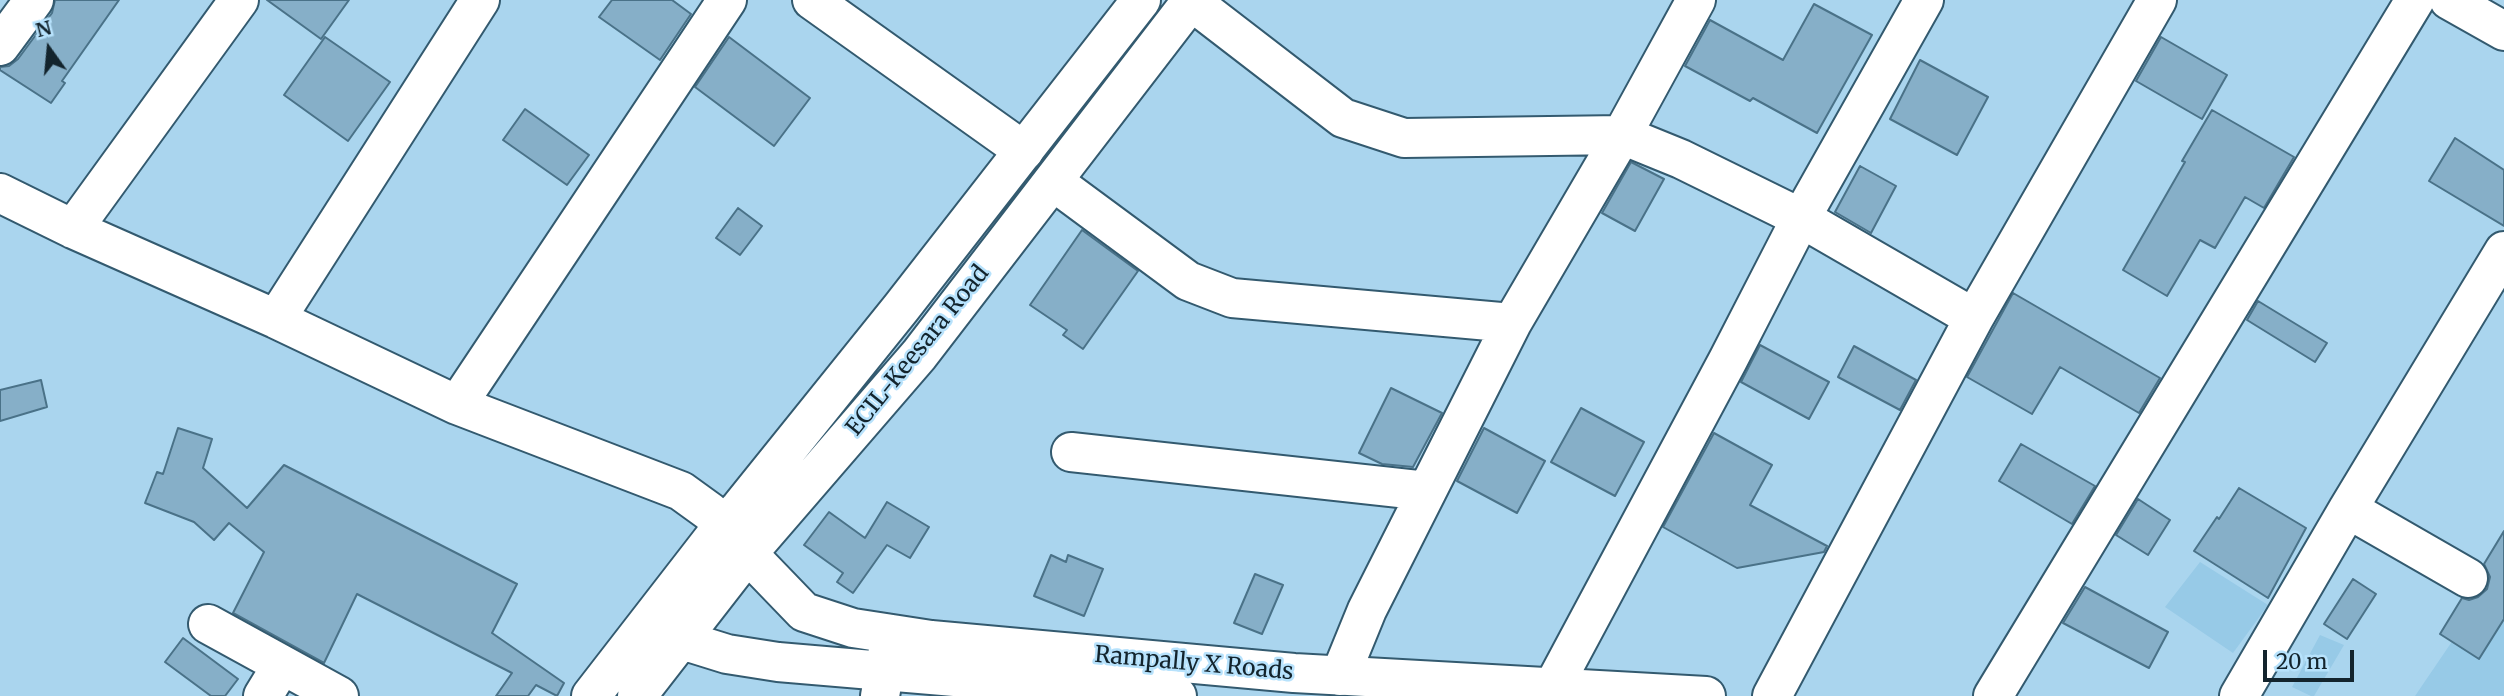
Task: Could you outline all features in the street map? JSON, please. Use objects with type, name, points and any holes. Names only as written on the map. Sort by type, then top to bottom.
[{"type":"street","points":[[0,47],[34,0]]},
{"type":"street","points":[[74,229],[239,0]]},
{"type":"street","points":[[275,320],[480,0]]},
{"type":"street","points":[[457,405],[727,0]]},
{"type":"street","points":[[812,0],[1024,151]]},
{"type":"street","name":"ECIL-Keesara Road","points":[[735,540],[740,508],[901,308],[1141,0]]},
{"type":"street","points":[[1192,0],[1343,118],[1404,138],[1622,135],[1681,159],[1801,218],[1974,318]]},
{"type":"street","name":"ECIL-Keesara Road","points":[[591,696],[666,631],[735,540],[919,355],[1192,0]]},
{"type":"street","points":[[1340,676],[1367,610],[1512,323],[1622,135],[1696,0]]},
{"type":"street","points":[[1553,687],[1801,218],[1924,0]]},
{"type":"street","points":[[1772,696],[1974,318],[2157,0]]},
{"type":"street","points":[[1993,696],[2415,0]]},
{"type":"street","points":[[2449,0],[2504,31]]},
{"type":"street","points":[[1054,182],[1188,281],[1232,298],[1512,323]]},
{"type":"street","name":"Rampally X Roads","points":[[0,193],[457,405],[681,491],[710,512],[804,612],[853,628],[945,641],[1340,676],[1706,696]]},
{"type":"street","points":[[2239,696],[2504,251]]},
{"type":"street","points":[[1071,452],[1427,491]]},
{"type":"street","points":[[2348,509],[2468,578]]},
{"type":"street","points":[[208,624],[273,680],[339,696]]},
{"type":"street","name":"Rampally X Roads","points":[[666,631],[727,654],[882,683],[1177,696]]},
{"type":"street","name":"ECIL-Keesara Road","points":[[636,696],[666,631]]},
{"type":"street","points":[[882,683],[890,634]]},
{"type":"shaded area","points":[[2200,562],[2268,605],[2233,653],[2165,607]]},
{"type":"shaded area","points":[[2504,565],[2504,696],[2415,696]]},
{"type":"shaded area","points":[[2320,635],[2344,645],[2314,696],[2311,696],[2292,687]]},
{"type":"building","points":[[55,0],[119,0],[62,81],[65,83],[51,103],[0,70],[0,67],[9,66],[18,59],[52,13]]},
{"type":"building","points":[[267,0],[349,0],[321,39]]},
{"type":"building","points":[[612,0],[672,0],[691,14],[660,60],[599,17]]},
{"type":"building","points":[[1814,4],[1872,35],[1817,133],[1753,98],[1750,101],[1685,66],[1710,20],[1783,60]]},
{"type":"building","points":[[325,37],[390,82],[348,141],[284,95]]},
{"type":"building","points":[[729,37],[810,98],[774,146],[695,87]]},
{"type":"building","points":[[2161,37],[2227,75],[2202,119],[2136,81]]},
{"type":"building","points":[[1920,60],[1988,97],[1957,155],[1890,119]]},
{"type":"building","points":[[525,109],[589,155],[567,185],[503,140]]},
{"type":"building","points":[[2212,110],[2294,157],[2264,208],[2245,197],[2215,248],[2200,240],[2167,296],[2123,270]]},
{"type":"building","points":[[2455,138],[2504,170],[2504,226],[2429,181]]},
{"type":"building","points":[[1631,162],[1664,179],[1635,231],[1602,213]]},
{"type":"building","points":[[1860,166],[1896,186],[1871,233],[1835,212]]},
{"type":"building","points":[[738,208],[762,226],[740,255],[716,238]]},
{"type":"building","points":[[1082,230],[1138,271],[1083,349],[1063,335],[1067,330],[1030,305]]},
{"type":"building","points":[[2013,293],[2160,378],[2139,413],[2060,367],[2032,414],[1967,377]]},
{"type":"building","points":[[2258,301],[2327,343],[2315,362],[2247,320]]},
{"type":"building","points":[[1760,345],[1829,382],[1809,419],[1741,382]]},
{"type":"building","points":[[1854,346],[1916,380],[1900,410],[1838,377]]},
{"type":"building","points":[[41,380],[47,407],[0,421],[0,390]]},
{"type":"building","points":[[1391,388],[1442,413],[1413,467],[1382,464],[1359,453]]},
{"type":"building","points":[[1581,408],[1644,442],[1615,496],[1551,462]]},
{"type":"building","points":[[178,428],[212,439],[203,468],[247,508],[284,465],[517,584],[492,633],[564,683],[557,696],[536,685],[528,696],[496,696],[512,673],[357,594],[324,663],[233,613],[264,552],[229,523],[214,540],[194,522],[145,503],[157,472],[163,474]]},
{"type":"building","points":[[1484,428],[1545,461],[1517,513],[1457,481]]},
{"type":"building","points":[[1714,433],[1772,465],[1750,505],[1827,546],[1824,552],[1737,568],[1663,527]]},
{"type":"building","points":[[2021,444],[2095,486],[2072,524],[1999,481]]},
{"type":"building","points":[[2239,488],[2306,528],[2268,598],[2194,551]]},
{"type":"building","points":[[2138,499],[2170,520],[2148,555],[2116,535]]},
{"type":"building","points":[[887,502],[929,527],[910,558],[887,545],[853,593],[837,582],[843,573],[804,545],[829,512],[865,538]]},
{"type":"building","points":[[2504,531],[2504,619],[2479,659],[2440,634],[2462,598],[2469,600],[2478,597],[2487,589],[2490,577],[2484,564]]},
{"type":"building","points":[[1051,555],[1066,562],[1068,555],[1103,569],[1084,616],[1034,596]]},
{"type":"building","points":[[1255,574],[1283,585],[1262,634],[1234,623]]},
{"type":"building","points":[[2353,579],[2376,594],[2347,639],[2324,624]]},
{"type":"building","points":[[2085,587],[2168,632],[2149,668],[2063,623]]},
{"type":"building","points":[[183,638],[238,679],[225,696],[211,696],[165,662]]}]
